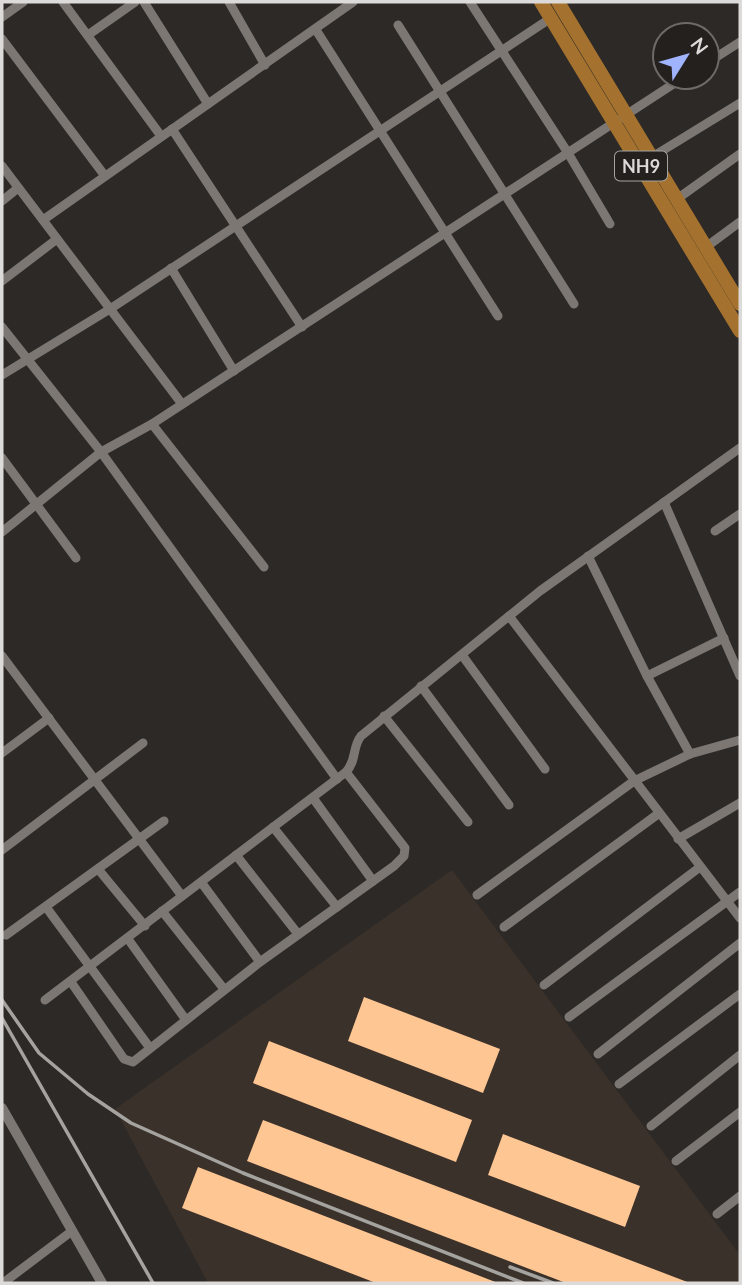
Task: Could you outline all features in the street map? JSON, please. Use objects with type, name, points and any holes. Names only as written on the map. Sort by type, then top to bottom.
[{"type":"main road","name":"NH9","points":[[541,2],[620,117],[652,158],[738,294]]},
{"type":"main road","name":"NH9","points":[[558,2],[740,331]]},
{"type":"street","points":[[2,16],[23,2]]},
{"type":"street","points":[[64,2],[161,136]]},
{"type":"street","points":[[89,35],[135,2]]},
{"type":"street","points":[[144,2],[208,104]]},
{"type":"street","points":[[229,2],[265,65]]},
{"type":"street","points":[[43,220],[353,2]]},
{"type":"street","points":[[470,2],[568,153],[610,224]]},
{"type":"street","points":[[2,376],[110,309],[551,19]]},
{"type":"street","points":[[398,25],[574,304]]},
{"type":"street","points":[[316,30],[498,316]]},
{"type":"street","points":[[2,39],[105,176]]},
{"type":"street","points":[[721,54],[740,42]]},
{"type":"street","points":[[2,532],[101,452],[152,424],[447,234],[662,91]]},
{"type":"street","points":[[652,158],[740,103]]},
{"type":"street","points":[[172,129],[302,327]]},
{"type":"street","points":[[677,200],[740,153]]},
{"type":"street","points":[[2,166],[182,404]]},
{"type":"street","points":[[2,201],[18,188]]},
{"type":"street","points":[[706,247],[740,222]]},
{"type":"street","points":[[2,281],[57,239]]},
{"type":"street","points":[[171,268],[234,370]]},
{"type":"street","points":[[2,327],[101,452],[337,779]]},
{"type":"street","points":[[152,424],[264,567]]},
{"type":"street","points":[[45,1000],[346,772],[355,759],[358,739],[509,616],[740,448]]},
{"type":"street","points":[[2,458],[76,558]]},
{"type":"street","points":[[664,502],[740,676]]},
{"type":"street","points":[[715,531],[740,514]]},
{"type":"street","points":[[588,556],[647,676],[690,754]]},
{"type":"street","points":[[509,616],[740,918]]},
{"type":"street","points":[[647,676],[724,638]]},
{"type":"street","points":[[2,656],[182,896]]},
{"type":"street","points":[[462,656],[545,769]]},
{"type":"street","points":[[421,686],[509,805]]},
{"type":"street","points":[[384,716],[468,822]]},
{"type":"street","points":[[2,753],[49,718]]},
{"type":"street","points":[[477,895],[634,781],[690,754],[740,740]]},
{"type":"street","points":[[2,850],[143,743]]},
{"type":"street","points":[[71,982],[126,1061],[133,1062],[224,989],[400,861],[405,850],[346,772]]},
{"type":"street","points":[[313,798],[373,881]]},
{"type":"street","points":[[678,839],[740,803]]},
{"type":"street","points":[[504,927],[658,814]]},
{"type":"street","points":[[6,935],[164,821]]},
{"type":"street","points":[[273,827],[337,907]]},
{"type":"street","points":[[236,855],[298,934]]},
{"type":"street","points":[[544,985],[700,867]]},
{"type":"street","points":[[98,869],[145,926]]},
{"type":"street","points":[[201,882],[260,962]]},
{"type":"street","points":[[569,1017],[740,892]]},
{"type":"street","points":[[46,906],[93,966],[150,1048]]},
{"type":"street","points":[[162,911],[224,989]]},
{"type":"street","points":[[128,939],[186,1020]]},
{"type":"street","points":[[598,1054],[740,943]]},
{"type":"street","points":[[619,1084],[740,995]]},
{"type":"street","points":[[651,1126],[740,1055]]},
{"type":"street","points":[[2,1108],[102,1283]]},
{"type":"street","points":[[676,1161],[740,1112]]},
{"type":"street","points":[[716,1214],[740,1196]]},
{"type":"street","points":[[3,1283],[72,1231]]},
{"type":"shaded area","points":[[452,870],[740,1255],[740,1283],[208,1283],[115,1109]]},
{"type":"building","points":[[364,997],[500,1049],[483,1093],[348,1041]]},
{"type":"building","points":[[269,1041],[472,1120],[456,1162],[253,1083]]},
{"type":"building","points":[[263,1120],[690,1283],[566,1283],[247,1161]]},
{"type":"building","points":[[503,1134],[640,1186],[625,1227],[488,1175]]},
{"type":"building","points":[[198,1167],[498,1283],[376,1283],[182,1208]]},
{"type":"railway","points":[[2,1000],[39,1053],[88,1094],[131,1123],[243,1173],[523,1283]]},
{"type":"railway","points":[[2,1018],[153,1283]]},
{"type":"railway","points":[[510,1267],[553,1283]]}]
